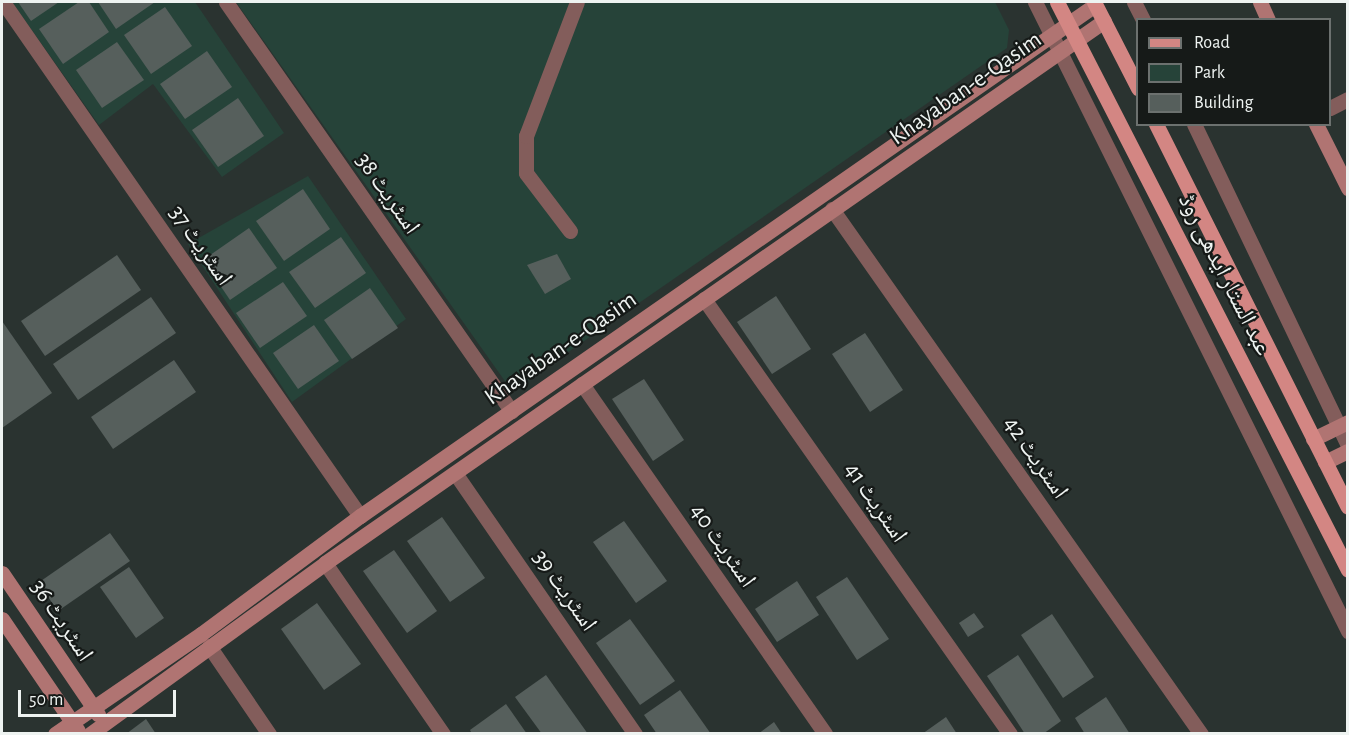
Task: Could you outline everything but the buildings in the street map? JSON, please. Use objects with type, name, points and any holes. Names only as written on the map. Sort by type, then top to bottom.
[{"type":"main road","name":"عبد الستار ایدھی روڈ","points":[[1057,2],[1347,570]]},
{"type":"main road","points":[[1094,3],[1136,86]]},
{"type":"main road","points":[[1157,126],[1347,507]]},
{"type":"street","name":"اسٹریٹ 37","points":[[3,2],[360,516]]},
{"type":"street","name":"اسٹریٹ 38","points":[[226,2],[511,411]]},
{"type":"street","points":[[570,231],[526,173],[526,136],[578,2]]},
{"type":"street","points":[[1035,2],[1347,632]]},
{"type":"street","points":[[1134,2],[1142,18]]},
{"type":"street","points":[[1260,2],[1267,18]]},
{"type":"street","name":"Khayaban-e-Qasim","points":[[67,730],[93,707],[201,634],[360,516],[1068,24],[1094,3]]},
{"type":"street","name":"Khayaban-e-Qasim","points":[[90,734],[325,563],[1104,21]]},
{"type":"street","points":[[1331,107],[1347,99]]},
{"type":"street","points":[[1195,126],[1342,424],[1347,446]]},
{"type":"street","points":[[1317,126],[1347,188]]},
{"type":"street","name":"اسٹریٹ 42","points":[[832,209],[1201,734]]},
{"type":"street","name":"اسٹریٹ 41","points":[[704,299],[1010,734]]},
{"type":"street","name":"اسٹریٹ 40","points":[[582,384],[825,734]]},
{"type":"street","points":[[1313,439],[1342,424]]},
{"type":"street","points":[[1325,462],[1347,451]]},
{"type":"street","name":"اسٹریٹ 39","points":[[455,473],[635,734]]},
{"type":"street","points":[[325,563],[443,734]]},
{"type":"street","name":"اسٹریٹ 36","points":[[2,573],[105,723]]},
{"type":"street","name":"اسٹریٹ 36","points":[[2,619],[67,730]]},
{"type":"street","points":[[209,646],[269,734]]},
{"type":"green space","points":[[12,2],[195,2],[284,133],[222,177],[153,84],[99,125]]},
{"type":"green space","points":[[236,2],[995,2],[1009,30],[1007,48],[512,391]]},
{"type":"green space","points":[[308,176],[406,319],[292,402],[188,244]]}]
